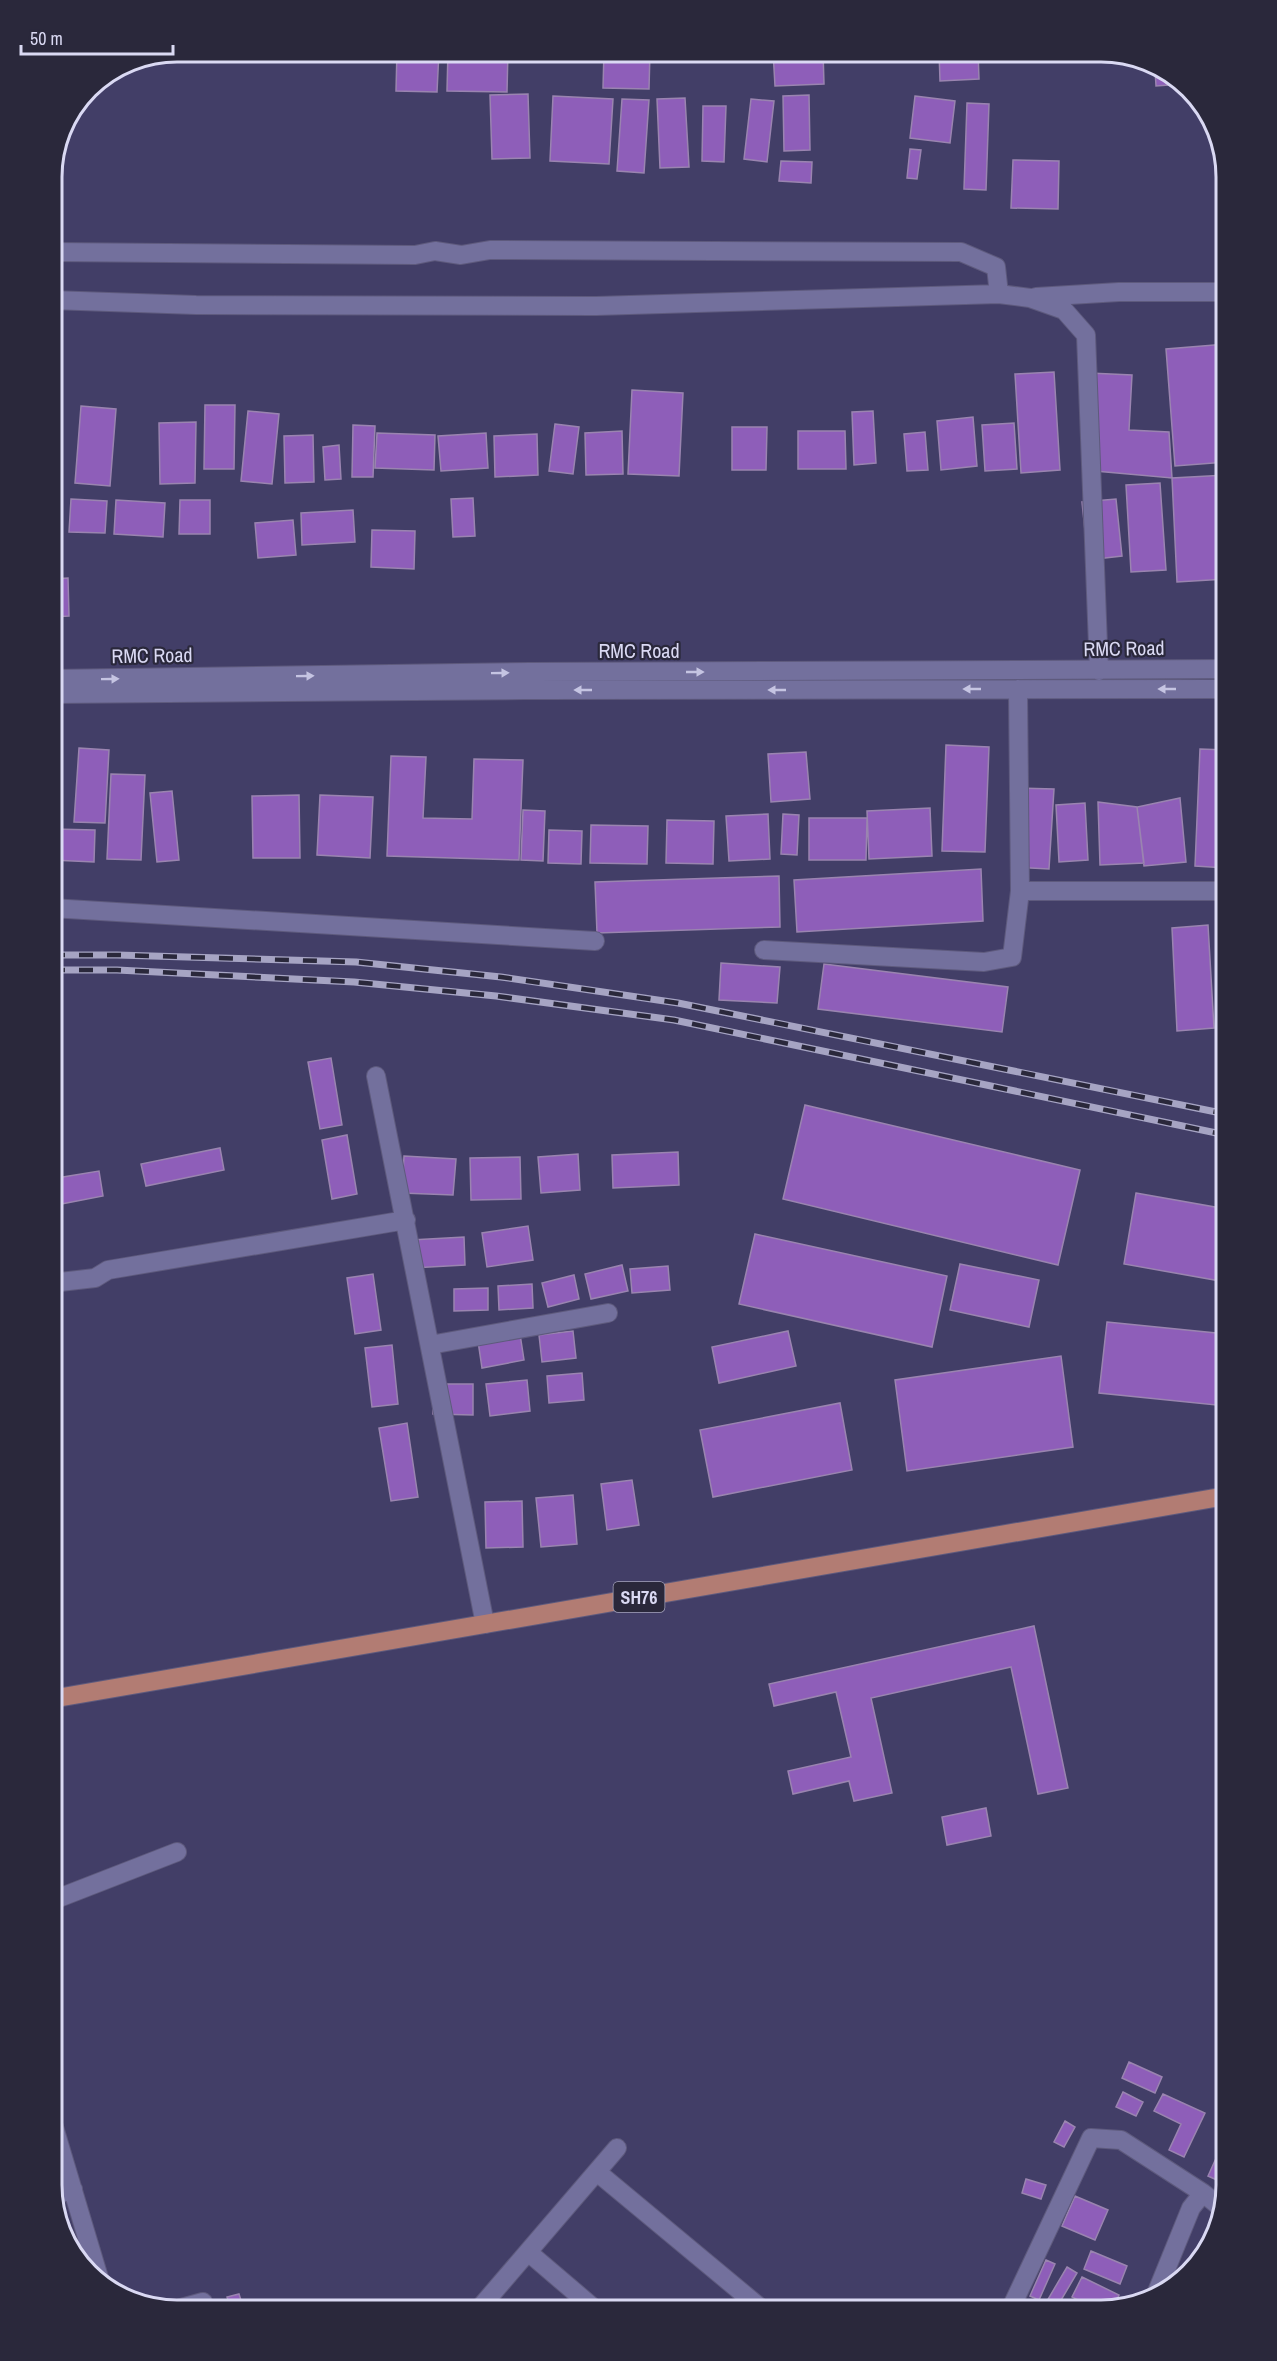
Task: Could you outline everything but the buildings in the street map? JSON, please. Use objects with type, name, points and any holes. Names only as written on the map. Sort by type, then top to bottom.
[{"type":"main road","name":"SH76","points":[[62,1698],[1216,1498]]},
{"type":"street","points":[[62,252],[415,255],[435,251],[461,255],[490,250],[961,252],[996,267],[999,294]]},
{"type":"street","points":[[62,300],[196,305],[596,306],[999,294],[1030,298],[1119,292],[1216,292]]},
{"type":"street","points":[[1030,298],[1064,310],[1086,335],[1099,671]]},
{"type":"street","name":"RMC Road","points":[[62,680],[530,672],[1216,669]]},
{"type":"street","points":[[764,951],[984,962],[1012,957],[1020,891],[1018,689]]},
{"type":"street","name":"RMC Road","points":[[62,694],[525,690],[1216,689]]},
{"type":"street","points":[[1020,891],[1216,891]]},
{"type":"street","points":[[62,909],[595,941]]},
{"type":"street","points":[[376,1076],[485,1624]]},
{"type":"street","points":[[62,1282],[95,1278],[108,1270],[406,1220]]},
{"type":"street","points":[[430,1345],[608,1313]]},
{"type":"street","points":[[62,1896],[177,1852]]},
{"type":"street","points":[[1015,2300],[1091,2138],[1121,2140],[1214,2202]]},
{"type":"street","points":[[487,2299],[617,2148]]},
{"type":"street","points":[[62,2153],[96,2267]]},
{"type":"street","points":[[597,2172],[751,2300]]},
{"type":"street","points":[[62,2193],[73,2189]]},
{"type":"street","points":[[1161,2282],[1191,2208],[1203,2193]]},
{"type":"street","points":[[528,2252],[584,2299]]},
{"type":"railway","points":[[62,955],[356,962],[501,977],[678,1003],[1216,1112]]},
{"type":"railway","points":[[62,970],[117,970],[354,982],[496,996],[674,1020],[1216,1133]]}]
